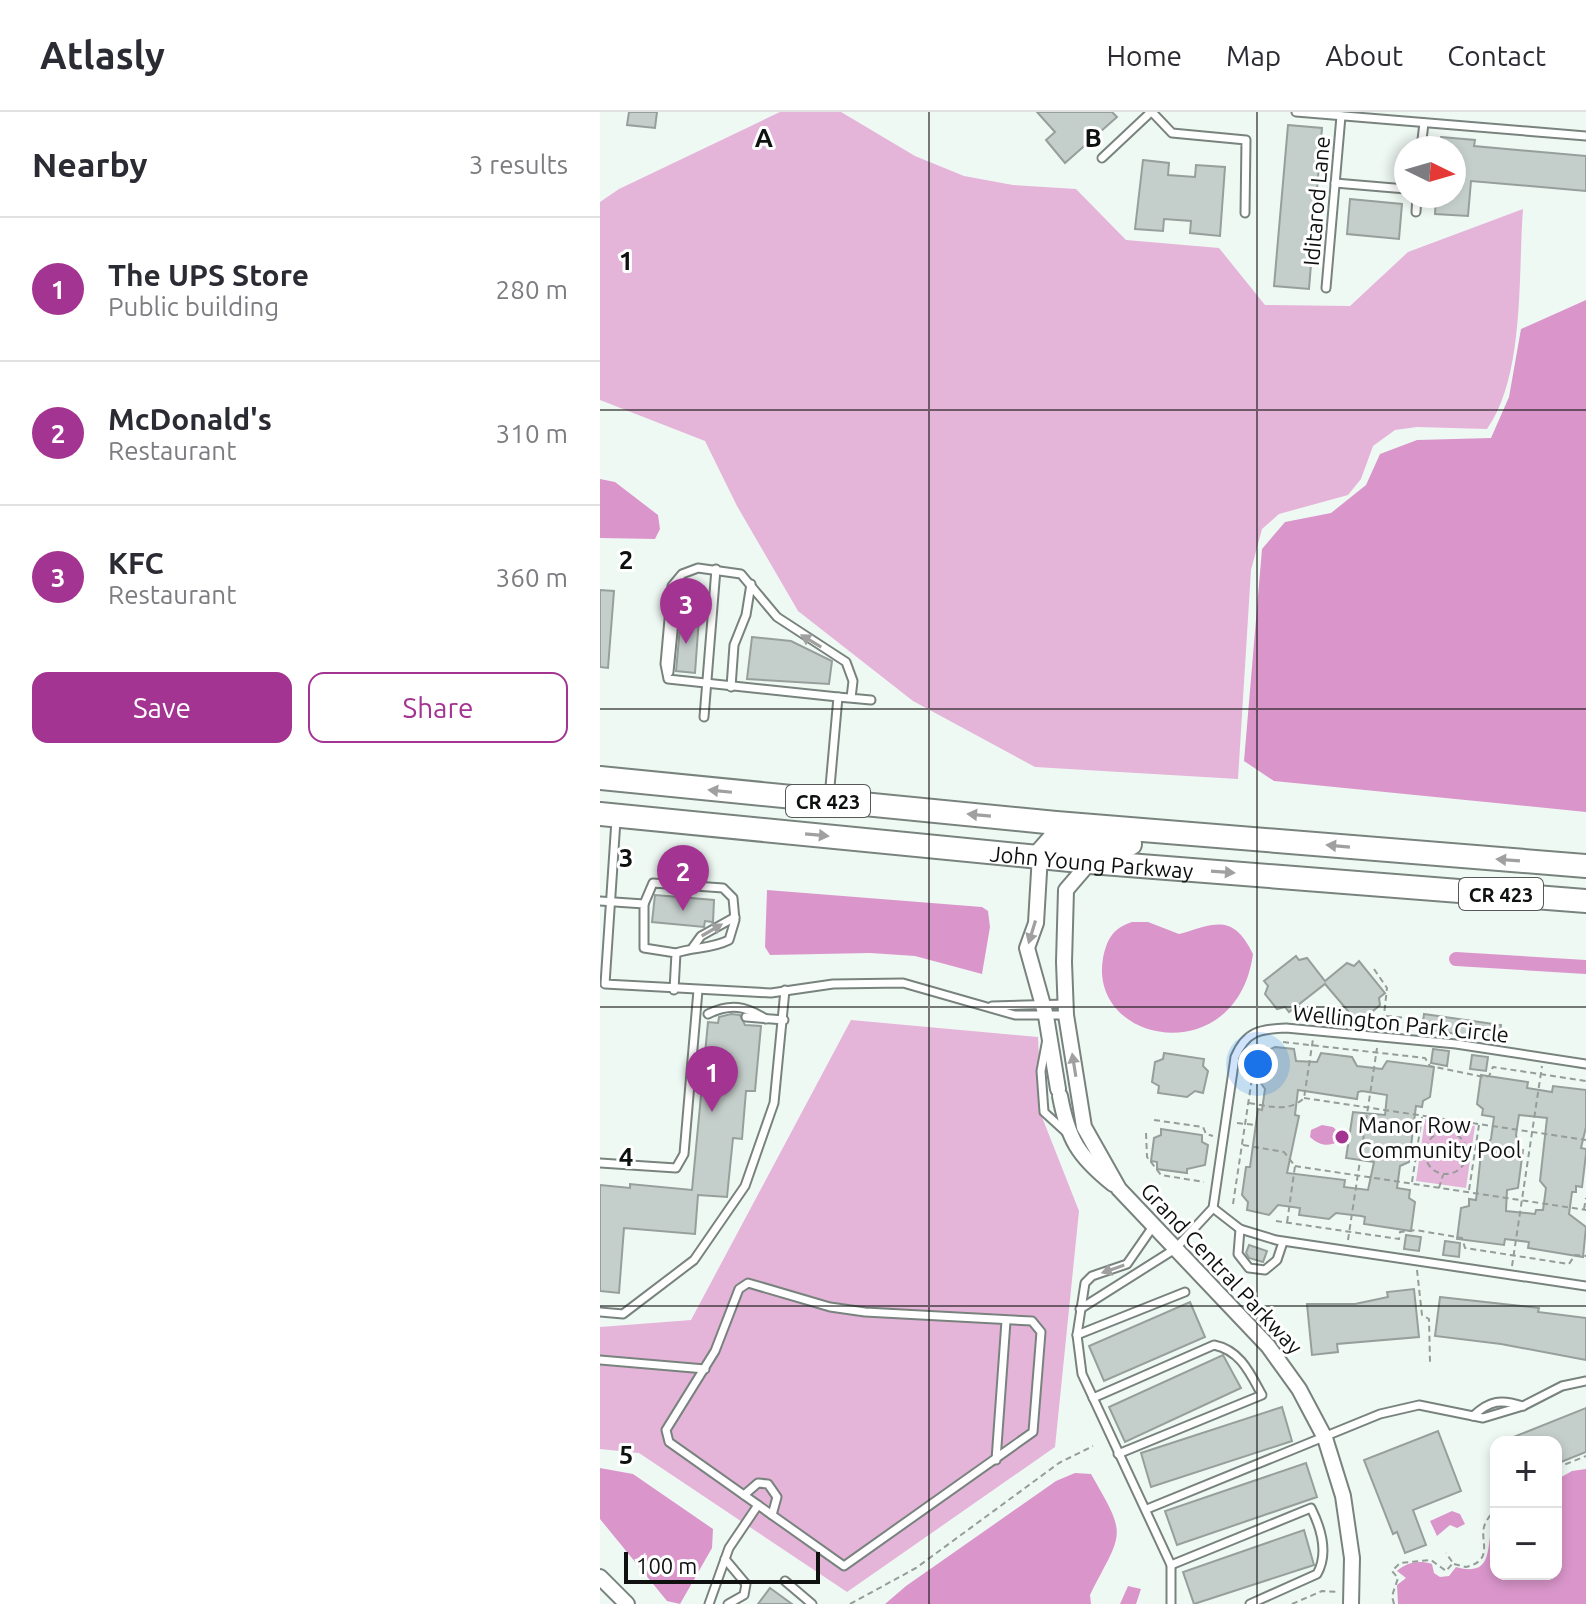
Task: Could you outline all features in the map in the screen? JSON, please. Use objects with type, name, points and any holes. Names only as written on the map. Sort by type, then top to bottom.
[{"type":"highway","name":"John Young Parkway","points":[[600,778],[1056,823],[1586,866]]},
{"type":"highway","name":"John Young Parkway","points":[[608,815],[1090,862],[1586,901]]},
{"type":"highway","points":[[977,849],[1032,844],[1056,823]]},
{"type":"highway","points":[[1040,855],[1055,838],[1252,853],[1296,842]]},
{"type":"street","name":"Grand Central Parkway","points":[[1040,855],[1036,923],[1027,948],[1046,1016],[1066,1126],[1089,1165],[1119,1189]]},
{"type":"street","name":"Grand Central Parkway","points":[[1090,862],[1066,890],[1066,1009],[1084,1127],[1119,1189],[1152,1228],[1285,1367],[1325,1438],[1336,1467],[1349,1527],[1351,1604]]},
{"type":"street","points":[[600,1577],[627,1604]]},
{"type":"lane","points":[[1102,158],[1151,112],[1172,133],[1246,140],[1245,213]]},
{"type":"lane","points":[[1296,112],[1586,136]]},
{"type":"lane","name":"Iditarod Lane","points":[[1326,288],[1341,116]]},
{"type":"lane","points":[[1422,136],[1424,123]]},
{"type":"lane","points":[[1335,183],[1394,188]]},
{"type":"lane","points":[[1416,208],[1416,212]]},
{"type":"lane","points":[[851,698],[853,681],[846,662],[777,617],[741,574],[698,568],[672,586],[665,664],[668,679],[731,687],[871,700]]},
{"type":"lane","points":[[704,717],[716,569]]},
{"type":"lane","points":[[731,687],[734,645],[746,615],[751,584]]},
{"type":"lane","points":[[829,801],[838,697]]},
{"type":"lane","points":[[608,815],[610,902],[603,984],[674,990],[785,990],[833,984],[903,983],[1015,1015],[1046,1016],[1066,1009]]},
{"type":"lane","points":[[653,883],[723,888],[733,898],[735,917],[729,940],[714,948],[693,947],[676,953],[644,948],[644,904],[653,883]]},
{"type":"lane","points":[[600,901],[644,904]]},
{"type":"lane","points":[[693,947],[701,936],[735,917]]},
{"type":"lane","points":[[674,990],[676,953]]},
{"type":"lane","points":[[600,1163],[676,1168],[684,1154],[698,990]]},
{"type":"lane","points":[[600,1312],[623,1314],[694,1260],[713,1238],[745,1186],[774,1103],[785,990]]},
{"type":"lane","points":[[708,1014],[725,1006],[748,1008],[766,1019]]},
{"type":"lane","points":[[986,1007],[1046,1016],[1066,1009]]},
{"type":"lane","points":[[696,1013],[719,1015]]},
{"type":"lane","points":[[1046,1016],[1041,1071],[1042,1105],[1050,1121],[1066,1126],[1082,1112]]},
{"type":"lane","points":[[746,1017],[784,1020]]},
{"type":"lane","name":"Wellington Park Circle","points":[[1213,1208],[1235,1057],[1248,1035],[1263,1029],[1379,1036],[1586,1064]]},
{"type":"lane","points":[[1080,1309],[1175,1249],[1213,1208],[1240,1229],[1283,1242],[1586,1286]]},
{"type":"lane","points":[[1152,1228],[1127,1264],[1092,1276],[1085,1283],[1077,1335],[1082,1374],[1171,1565],[1171,1604]]},
{"type":"lane","points":[[1240,1229],[1238,1254],[1249,1268],[1265,1270],[1277,1260],[1283,1242]]},
{"type":"lane","points":[[748,1283],[830,1307],[1006,1321],[1032,1321],[1041,1332],[1033,1432],[844,1566],[669,1442],[666,1430],[705,1369],[739,1289],[748,1283]]},
{"type":"lane","points":[[1077,1335],[1185,1292]]},
{"type":"lane","points":[[996,1460],[1006,1321]]},
{"type":"lane","points":[[1093,1398],[1214,1345],[1234,1353],[1248,1369],[1262,1395],[1118,1454]]},
{"type":"lane","points":[[600,1360],[705,1369]]},
{"type":"lane","points":[[1147,1509],[1366,1419],[1419,1405],[1473,1416],[1498,1416],[1562,1386],[1586,1381]]},
{"type":"lane","points":[[1473,1416],[1489,1403],[1501,1400],[1523,1406]]},
{"type":"lane","points":[[744,1495],[758,1483],[768,1484],[777,1497],[772,1515]]},
{"type":"lane","points":[[709,1604],[725,1559],[758,1505]]},
{"type":"lane","points":[[1171,1565],[1311,1508],[1319,1524],[1322,1565],[1317,1574],[1266,1601],[1250,1604]]},
{"type":"lane","points":[[725,1559],[746,1584],[744,1595],[728,1604]]},
{"type":"lane","points":[[785,1581],[812,1604]]},
{"type":"path","points":[[1347,1251],[1387,988],[1374,969]]},
{"type":"path","points":[[1373,1014],[1416,1019]]},
{"type":"path","points":[[1304,1098],[1314,1030]]},
{"type":"path","points":[[1283,1042],[1425,1058],[1430,1066],[1484,1077],[1489,1076],[1493,1067],[1586,1081]]},
{"type":"path","points":[[1233,1204],[1256,1058],[1267,1046]]},
{"type":"path","points":[[1511,1275],[1544,1057]]},
{"type":"path","points":[[1248,1103],[1288,1108],[1304,1098],[1586,1140]]},
{"type":"path","points":[[1412,1184],[1422,1116]]},
{"type":"path","points":[[1154,1120],[1203,1127],[1206,1134],[1215,1136]]},
{"type":"path","points":[[1448,1131],[1450,1120]]},
{"type":"path","points":[[1225,1121],[1255,1125]]},
{"type":"path","points":[[1468,1192],[1479,1124]]},
{"type":"path","points":[[1444,1174],[1430,1168],[1426,1160],[1428,1141],[1439,1132],[1448,1131],[1459,1136],[1466,1147],[1463,1165]]},
{"type":"path","points":[[1146,1133],[1147,1157],[1161,1175],[1209,1183]]},
{"type":"path","points":[[1419,1139],[1428,1141]]},
{"type":"path","points":[[1242,1145],[1284,1152],[1295,1166],[1320,1170],[1585,1210],[1586,1198]]},
{"type":"path","points":[[1466,1147],[1476,1147]]},
{"type":"path","points":[[1416,1158],[1426,1160]]},
{"type":"path","points":[[1320,1170],[1321,1163]]},
{"type":"path","points":[[1439,1188],[1444,1174],[1463,1165],[1473,1167]]},
{"type":"path","points":[[1287,1224],[1295,1166]]},
{"type":"path","points":[[1276,1221],[1399,1239],[1400,1232],[1416,1230],[1462,1238],[1465,1248],[1514,1253],[1569,1264],[1575,1255],[1586,1256]]},
{"type":"path","points":[[1416,1261],[1422,1315],[1429,1319],[1430,1362]]},
{"type":"path","points":[[850,1604],[916,1568],[1059,1463],[1093,1446]]},
{"type":"path","points":[[1562,1466],[1586,1456]]},
{"type":"path","points":[[1446,1553],[1453,1563],[1466,1567],[1481,1559],[1485,1553],[1484,1525],[1495,1508]]},
{"type":"path","points":[[1394,1604],[1392,1596],[1398,1578],[1392,1571],[1400,1563],[1431,1560],[1443,1571],[1449,1570],[1453,1563]]},
{"type":"path","points":[[1292,1604],[1330,1591]]},
{"type":"shaded area","points":[[780,112],[841,112],[915,156],[964,176],[1013,185],[1076,189],[1126,240],[1219,248],[1265,305],[1350,306],[1408,252],[1523,209],[1514,353],[1499,407],[1487,429],[1417,427],[1395,430],[1373,446],[1361,479],[1348,495],[1279,514],[1262,529],[1251,570],[1238,779],[1035,767],[913,701],[798,611],[737,506],[705,441],[600,400],[600,202],[619,189]]},
{"type":"shaded area","points":[[1586,300],[1586,812],[1274,781],[1244,761],[1262,549],[1285,522],[1331,513],[1366,485],[1380,454],[1417,440],[1491,438],[1509,397],[1521,329]]},
{"type":"shaded area","points":[[600,479],[615,482],[658,515],[660,529],[655,539],[600,538]]},
{"type":"shaded area","points":[[767,890],[982,907],[988,911],[990,927],[982,974],[915,956],[870,953],[770,955],[765,947]]},
{"type":"shaded area","points":[[1132,922],[1148,922],[1179,934],[1222,924],[1238,932],[1253,954],[1241,991],[1221,1016],[1195,1030],[1166,1032],[1140,1026],[1118,1011],[1104,988],[1103,958],[1112,935]]},
{"type":"shaded area","points":[[851,1020],[1038,1037],[1042,1117],[1079,1211],[1055,1447],[847,1592],[639,1453],[600,1449],[600,1327],[691,1320]]},
{"type":"shaded area","points":[[1425,1119],[1475,1126],[1466,1188],[1416,1181]]},
{"type":"shaded area","points":[[1322,1125],[1333,1127],[1341,1135],[1340,1141],[1324,1145],[1310,1137],[1311,1130]]},
{"type":"shaded area","points":[[600,1468],[633,1474],[713,1529],[712,1548],[680,1604],[667,1601],[600,1519]]},
{"type":"shaded area","points":[[1586,1469],[1586,1604],[1398,1604],[1397,1585],[1406,1578],[1397,1571],[1418,1562],[1432,1564],[1434,1573],[1440,1577],[1449,1576],[1456,1567],[1479,1567],[1487,1554],[1490,1537],[1490,1580],[1562,1580],[1562,1477]]},
{"type":"shaded area","points":[[1075,1473],[1091,1474],[1116,1523],[1115,1545],[1090,1595],[1091,1604],[885,1604],[1056,1481]]},
{"type":"shaded area","points":[[1452,1511],[1460,1514],[1465,1524],[1457,1528],[1450,1525],[1437,1536],[1430,1521]]},
{"type":"shaded area","points":[[1128,1586],[1141,1589],[1136,1604],[1120,1604]]},
{"type":"building","points":[[629,112],[657,112],[655,128],[627,125]]},
{"type":"building","points":[[1037,112],[1112,112],[1117,117],[1065,163],[1046,140],[1055,132]]},
{"type":"building","points":[[1288,125],[1322,128],[1309,289],[1274,286]]},
{"type":"building","points":[[1466,139],[1475,140],[1474,146],[1586,156],[1586,191],[1471,181],[1468,216],[1435,214],[1435,208],[1466,208]]},
{"type":"building","points":[[1143,160],[1169,163],[1168,175],[1195,177],[1196,165],[1225,167],[1220,236],[1190,233],[1191,221],[1164,219],[1163,231],[1135,229]]},
{"type":"building","points":[[1350,199],[1394,203],[1394,208],[1402,208],[1399,239],[1347,234]]},
{"type":"building","points":[[600,590],[614,591],[608,668],[600,667]]},
{"type":"building","points":[[681,616],[699,618],[695,673],[676,671]]},
{"type":"building","points":[[752,637],[791,641],[832,661],[829,684],[747,679]]},
{"type":"building","points":[[655,895],[714,900],[713,922],[705,921],[704,927],[652,922]]},
{"type":"building","points":[[1296,956],[1299,960],[1307,958],[1325,981],[1347,963],[1354,966],[1359,961],[1385,993],[1379,998],[1380,1005],[1366,1017],[1358,1014],[1354,1018],[1325,984],[1289,1012],[1285,1007],[1277,1009],[1265,994],[1268,986],[1264,981]]},
{"type":"building","points":[[1424,1014],[1501,1025],[1499,1040],[1422,1029]]},
{"type":"building","points":[[740,1015],[745,1025],[761,1026],[755,1091],[746,1091],[742,1139],[733,1138],[727,1197],[698,1195],[695,1234],[624,1228],[619,1293],[600,1291],[600,1185],[630,1188],[630,1184],[692,1190],[708,1022],[718,1023],[719,1017]]},
{"type":"building","points":[[1275,1047],[1294,1049],[1296,1061],[1317,1062],[1321,1053],[1352,1057],[1357,1066],[1382,1069],[1387,1061],[1434,1067],[1430,1097],[1423,1101],[1422,1107],[1416,1106],[1409,1162],[1400,1166],[1397,1188],[1410,1190],[1409,1198],[1415,1202],[1411,1231],[1364,1224],[1365,1217],[1361,1216],[1336,1213],[1329,1219],[1299,1215],[1300,1208],[1278,1205],[1269,1215],[1247,1210],[1248,1202],[1242,1195],[1246,1167],[1250,1167],[1258,1109],[1262,1110],[1265,1089],[1260,1082],[1264,1052]],"holes":[[[1298,1090],[1357,1099],[1358,1092],[1362,1091],[1387,1095],[1385,1115],[1353,1112],[1346,1158],[1374,1162],[1368,1190],[1344,1187],[1345,1180],[1287,1173],[1299,1116],[1295,1115]]]},
{"type":"building","points":[[1433,1049],[1449,1051],[1447,1066],[1431,1063]]},
{"type":"building","points":[[1164,1053],[1204,1059],[1203,1066],[1208,1071],[1203,1093],[1195,1091],[1187,1097],[1158,1093],[1159,1086],[1152,1082],[1155,1062],[1163,1059]]},
{"type":"building","points":[[1472,1055],[1488,1057],[1486,1071],[1470,1069]]},
{"type":"building","points":[[1481,1075],[1528,1082],[1527,1088],[1552,1092],[1553,1086],[1586,1090],[1586,1127],[1581,1148],[1586,1149],[1586,1154],[1582,1187],[1576,1186],[1576,1192],[1572,1192],[1569,1214],[1586,1227],[1583,1257],[1528,1248],[1529,1242],[1505,1239],[1504,1245],[1457,1239],[1461,1208],[1469,1206],[1469,1199],[1476,1200],[1482,1144],[1487,1144],[1491,1139],[1494,1117],[1482,1115],[1483,1109],[1477,1104]],"holes":[[[1519,1115],[1547,1118],[1540,1181],[1546,1188],[1543,1210],[1536,1210],[1535,1214],[1506,1211],[1507,1190],[1518,1188],[1523,1150],[1519,1149],[1516,1135]]]},
{"type":"building","points":[[1161,1129],[1202,1135],[1202,1142],[1208,1145],[1205,1165],[1187,1169],[1187,1173],[1157,1169],[1157,1162],[1151,1161],[1154,1138],[1161,1135]]},
{"type":"building","points":[[1406,1235],[1421,1237],[1419,1251],[1404,1249]]},
{"type":"building","points":[[1445,1241],[1460,1243],[1459,1257],[1443,1255]]},
{"type":"building","points":[[1249,1245],[1267,1251],[1263,1262],[1249,1258],[1246,1253]]},
{"type":"building","points":[[1414,1289],[1419,1337],[1337,1344],[1338,1352],[1312,1355],[1307,1304],[1355,1304],[1388,1297],[1387,1292]]},
{"type":"building","points":[[1440,1297],[1539,1308],[1538,1312],[1586,1318],[1586,1360],[1501,1344],[1435,1336]]},
{"type":"building","points":[[1190,1302],[1205,1337],[1104,1381],[1089,1346]]},
{"type":"building","points":[[1223,1355],[1241,1388],[1125,1442],[1109,1407]]},
{"type":"building","points":[[1282,1407],[1292,1441],[1151,1487],[1141,1453]]},
{"type":"building","points":[[1586,1408],[1586,1452],[1562,1462],[1562,1436],[1516,1436]]},
{"type":"building","points":[[1438,1431],[1461,1491],[1413,1510],[1426,1545],[1405,1553],[1397,1532],[1393,1534],[1364,1460]]},
{"type":"building","points":[[1306,1463],[1317,1497],[1177,1545],[1165,1511]]},
{"type":"building","points":[[1304,1530],[1314,1565],[1194,1604],[1183,1572]]},
{"type":"building","points":[[770,1588],[792,1604],[758,1604]]},
{"type":"waterway","points":[[1456,959],[1586,967]]},
{"type":"place","name":"KFC","points":[[686,644]]},
{"type":"place","name":"McDonald's","points":[[683,911]]},
{"type":"place","name":"The UPS Store","points":[[712,1112]]},
{"type":"place","name":"Manor Row Community Pool","points":[[1342,1137]]}]
